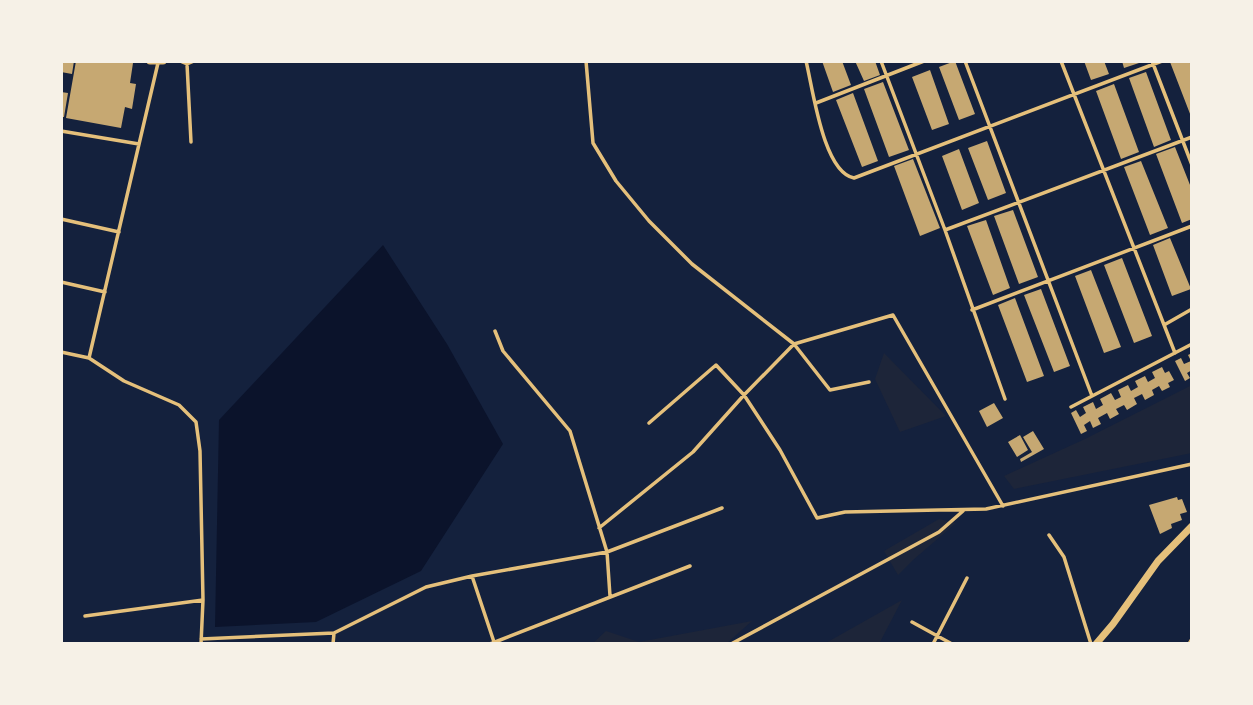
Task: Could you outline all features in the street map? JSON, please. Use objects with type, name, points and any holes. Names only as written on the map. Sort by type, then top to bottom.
[{"type":"street","points":[[1093,644],[1113,624],[1158,561],[1192,526]]},
{"type":"lane","points":[[180,61],[187,64],[194,61]]},
{"type":"lane","points":[[586,61],[593,143],[616,181],[649,221],[692,264],[794,344],[830,390],[869,382]]},
{"type":"lane","points":[[806,61],[824,139],[838,167],[845,176],[854,178],[1162,61]]},
{"type":"lane","points":[[881,61],[1005,399]]},
{"type":"lane","points":[[816,103],[924,61]]},
{"type":"lane","points":[[965,61],[1092,396]]},
{"type":"lane","points":[[1061,61],[1175,353]]},
{"type":"lane","points":[[89,358],[157,62]]},
{"type":"lane","points":[[1153,63],[1192,165]]},
{"type":"lane","points":[[187,64],[191,142]]},
{"type":"lane","points":[[61,131],[139,144]]},
{"type":"lane","points":[[945,230],[1192,137]]},
{"type":"lane","points":[[61,219],[119,232]]},
{"type":"lane","points":[[972,310],[1192,226]]},
{"type":"lane","points":[[61,282],[105,292]]},
{"type":"lane","points":[[1164,326],[1192,309]]},
{"type":"lane","points":[[599,528],[693,452],[794,344],[893,315],[1003,506]]},
{"type":"lane","points":[[495,331],[503,351],[570,431],[607,552],[610,596]]},
{"type":"lane","points":[[1072,407],[1192,344]]},
{"type":"lane","points":[[61,352],[89,358],[124,382],[180,405],[196,422],[200,451],[203,600],[201,642],[334,633],[426,587],[607,552],[722,508]]},
{"type":"lane","points":[[649,423],[716,365],[744,395],[780,450],[817,518],[845,512],[986,509],[1192,464]]},
{"type":"lane","points":[[732,644],[939,532],[964,510]]},
{"type":"lane","points":[[1049,535],[1064,557],[1093,644]]},
{"type":"lane","points":[[472,576],[492,643],[690,566]]},
{"type":"lane","points":[[933,644],[967,578]]},
{"type":"lane","points":[[85,616],[203,600]]},
{"type":"lane","points":[[912,622],[952,644]]},
{"type":"lane","points":[[333,644],[334,633]]},
{"type":"shaded area","points":[[383,245],[447,344],[503,444],[421,571],[316,622],[215,627],[219,420]]},
{"type":"shaded area","points":[[884,353],[946,416],[900,432],[875,379]]},
{"type":"shaded area","points":[[1192,385],[1192,453],[1014,489],[1004,476],[1085,439]]},
{"type":"shaded area","points":[[939,519],[956,523],[898,575],[884,551]]},
{"type":"shaded area","points":[[902,600],[879,644],[824,644]]},
{"type":"shaded area","points":[[752,621],[726,644],[592,644],[606,631],[639,642]]},
{"type":"building","points":[[61,61],[74,61],[72,74],[61,72]]},
{"type":"building","points":[[76,61],[133,63],[130,83],[136,84],[132,109],[125,107],[121,128],[66,118]]},
{"type":"building","points":[[822,61],[842,61],[851,85],[833,92]]},
{"type":"building","points":[[855,61],[875,61],[880,75],[864,81]]},
{"type":"building","points":[[955,61],[975,114],[959,120],[939,67]]},
{"type":"building","points":[[1084,61],[1104,61],[1109,74],[1091,80]]},
{"type":"building","points":[[1122,61],[1142,61],[1142,62],[1124,68]]},
{"type":"building","points":[[1189,61],[1192,68],[1192,119],[1170,62]]},
{"type":"building","points":[[930,70],[949,124],[932,130],[912,77]]},
{"type":"building","points":[[1146,72],[1171,140],[1154,147],[1129,78]]},
{"type":"building","points":[[883,82],[909,150],[889,157],[864,89]]},
{"type":"building","points":[[1114,84],[1139,152],[1121,159],[1096,91]]},
{"type":"building","points":[[61,92],[68,93],[64,117],[61,117]]},
{"type":"building","points":[[853,93],[878,161],[862,167],[836,100]]},
{"type":"building","points":[[987,141],[1006,193],[988,200],[968,148]]},
{"type":"building","points":[[1175,147],[1192,190],[1192,219],[1182,223],[1156,154]]},
{"type":"building","points":[[959,149],[979,203],[962,210],[942,156]]},
{"type":"building","points":[[913,159],[940,228],[920,236],[894,166]]},
{"type":"building","points":[[1141,161],[1168,228],[1150,235],[1124,167]]},
{"type":"building","points":[[1013,210],[1038,277],[1019,284],[994,216]]},
{"type":"building","points":[[986,220],[1010,288],[993,295],[967,226]]},
{"type":"building","points":[[1170,238],[1191,289],[1172,296],[1153,245]]},
{"type":"building","points":[[1122,258],[1152,336],[1134,343],[1104,265]]},
{"type":"building","points":[[1091,270],[1121,347],[1104,353],[1075,276]]},
{"type":"building","points":[[1041,289],[1070,366],[1054,372],[1024,295]]},
{"type":"building","points":[[1015,298],[1044,376],[1027,382],[998,305]]},
{"type":"building","points":[[1192,353],[1192,370],[1187,373],[1190,378],[1185,381],[1175,361],[1181,358],[1184,364],[1191,361],[1188,355]]},
{"type":"building","points":[[1162,367],[1165,373],[1169,371],[1174,380],[1168,383],[1170,387],[1162,391],[1159,386],[1152,390],[1154,395],[1145,400],[1142,394],[1134,398],[1137,404],[1127,410],[1124,405],[1116,409],[1119,414],[1110,419],[1107,413],[1098,418],[1101,424],[1093,428],[1090,421],[1084,425],[1087,431],[1081,434],[1071,413],[1076,410],[1080,417],[1086,413],[1083,407],[1093,402],[1096,409],[1103,405],[1100,399],[1111,393],[1115,400],[1121,397],[1118,390],[1128,385],[1131,391],[1138,387],[1135,381],[1145,376],[1148,382],[1155,378],[1152,372]]},
{"type":"building","points":[[994,403],[1003,418],[987,427],[979,411]]},
{"type":"building","points":[[1033,431],[1044,449],[1021,462],[1020,459],[1032,452],[1023,437]]},
{"type":"building","points":[[1020,435],[1028,450],[1017,457],[1008,442]]},
{"type":"building","points":[[1177,497],[1178,500],[1182,499],[1187,512],[1180,514],[1182,520],[1171,524],[1172,528],[1160,534],[1149,505]]}]
